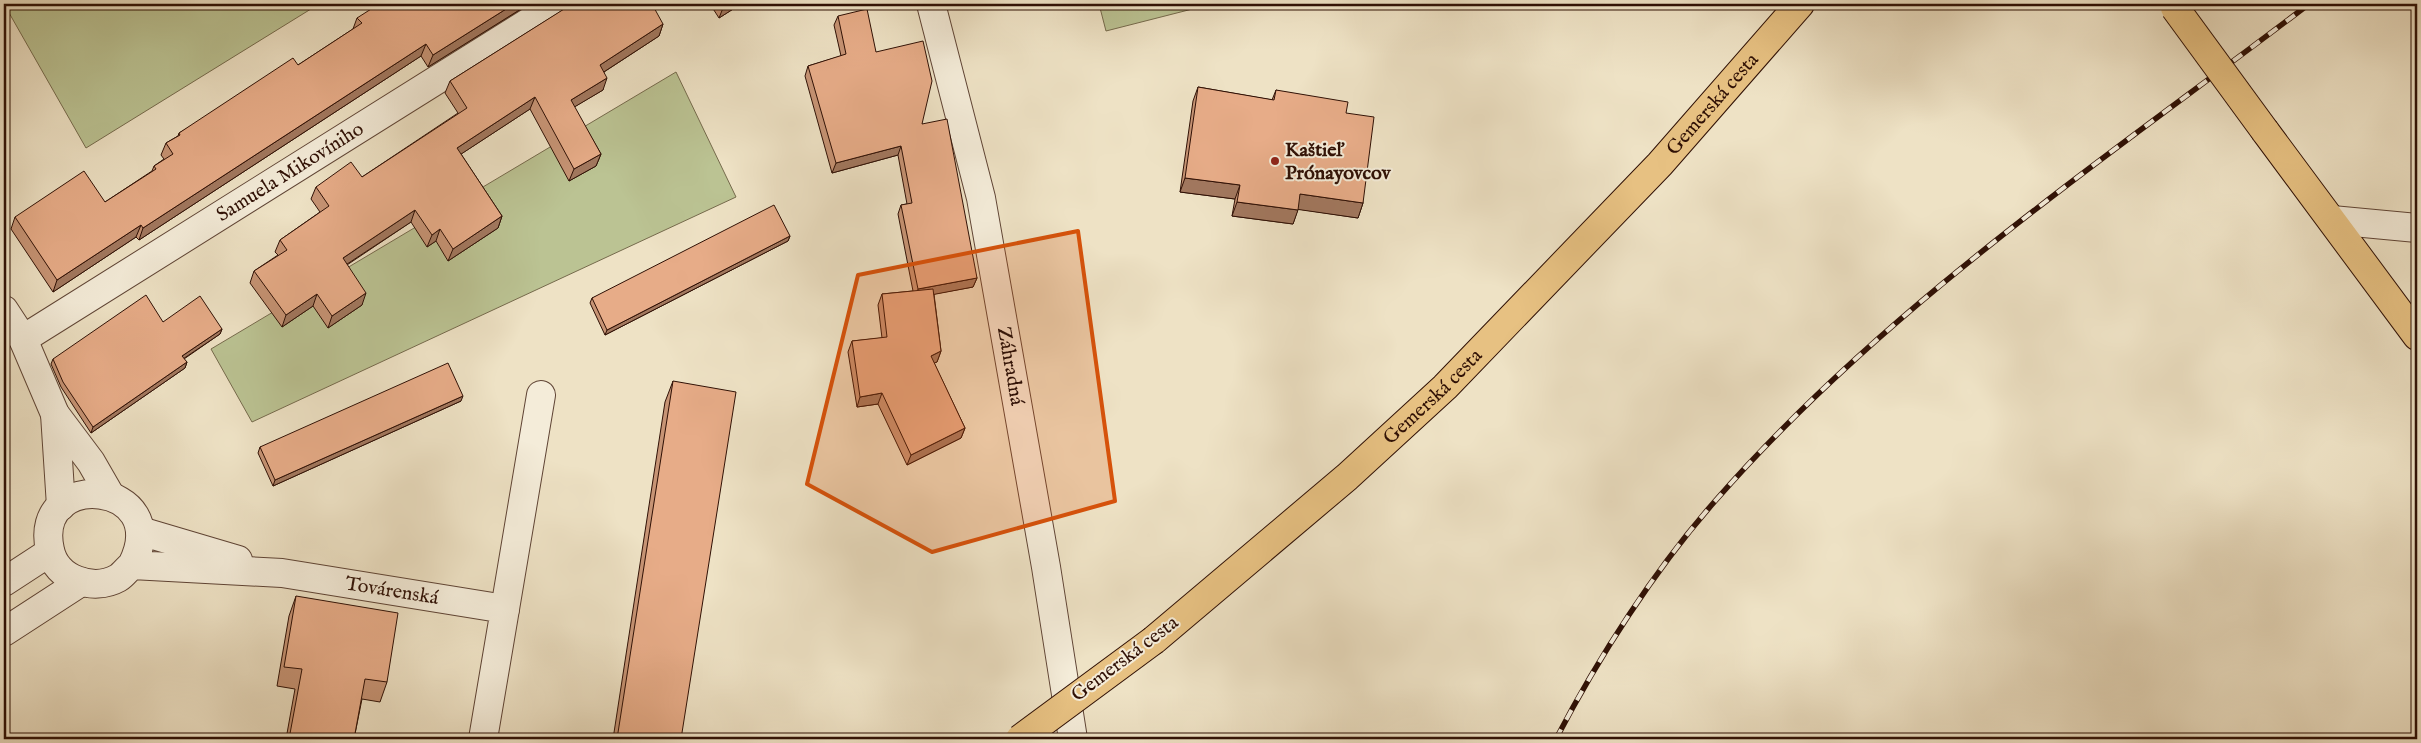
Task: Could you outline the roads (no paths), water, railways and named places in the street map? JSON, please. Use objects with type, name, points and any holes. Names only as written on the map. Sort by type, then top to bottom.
[{"type":"main road","name":"Gemerská cesta","points":[[1020,739],[1154,640],[1347,477],[1445,387],[1660,164],[1800,4]]},
{"type":"main road","points":[[2173,6],[2417,336]]},
{"type":"street","name":"Samuela Mikovíniho","points":[[23,339],[558,4]]},
{"type":"street","name":"Záhradná","points":[[931,4],[981,198],[1046,567],[1072,736]]},
{"type":"street","points":[[2332,220],[2417,228]]},
{"type":"street","points":[[4,310],[23,339],[55,414],[91,462],[110,496]]},
{"type":"street","points":[[483,739],[541,395]]},
{"type":"street","points":[[55,414],[61,506]]},
{"type":"street","points":[[93,492],[110,496],[124,503],[134,516],[140,531],[137,554],[132,565],[118,578],[99,584],[81,582],[67,576],[56,565],[50,552],[48,535],[52,520],[61,506],[76,496],[93,492]]},
{"type":"street","name":"Továrenská","points":[[140,531],[282,573]]},
{"type":"street","points":[[4,582],[50,552]]},
{"type":"street","name":"Továrenská","points":[[132,565],[282,573],[505,609]]},
{"type":"street","points":[[4,632],[81,582]]},
{"type":"railway","points":[[1556,739],[1609,646],[1671,555],[1716,500],[1782,429],[1852,362],[2000,237],[2309,4]]},
{"type":"place","name":"Kaštieľ Prónayovcov","points":[[1275,161]]}]
